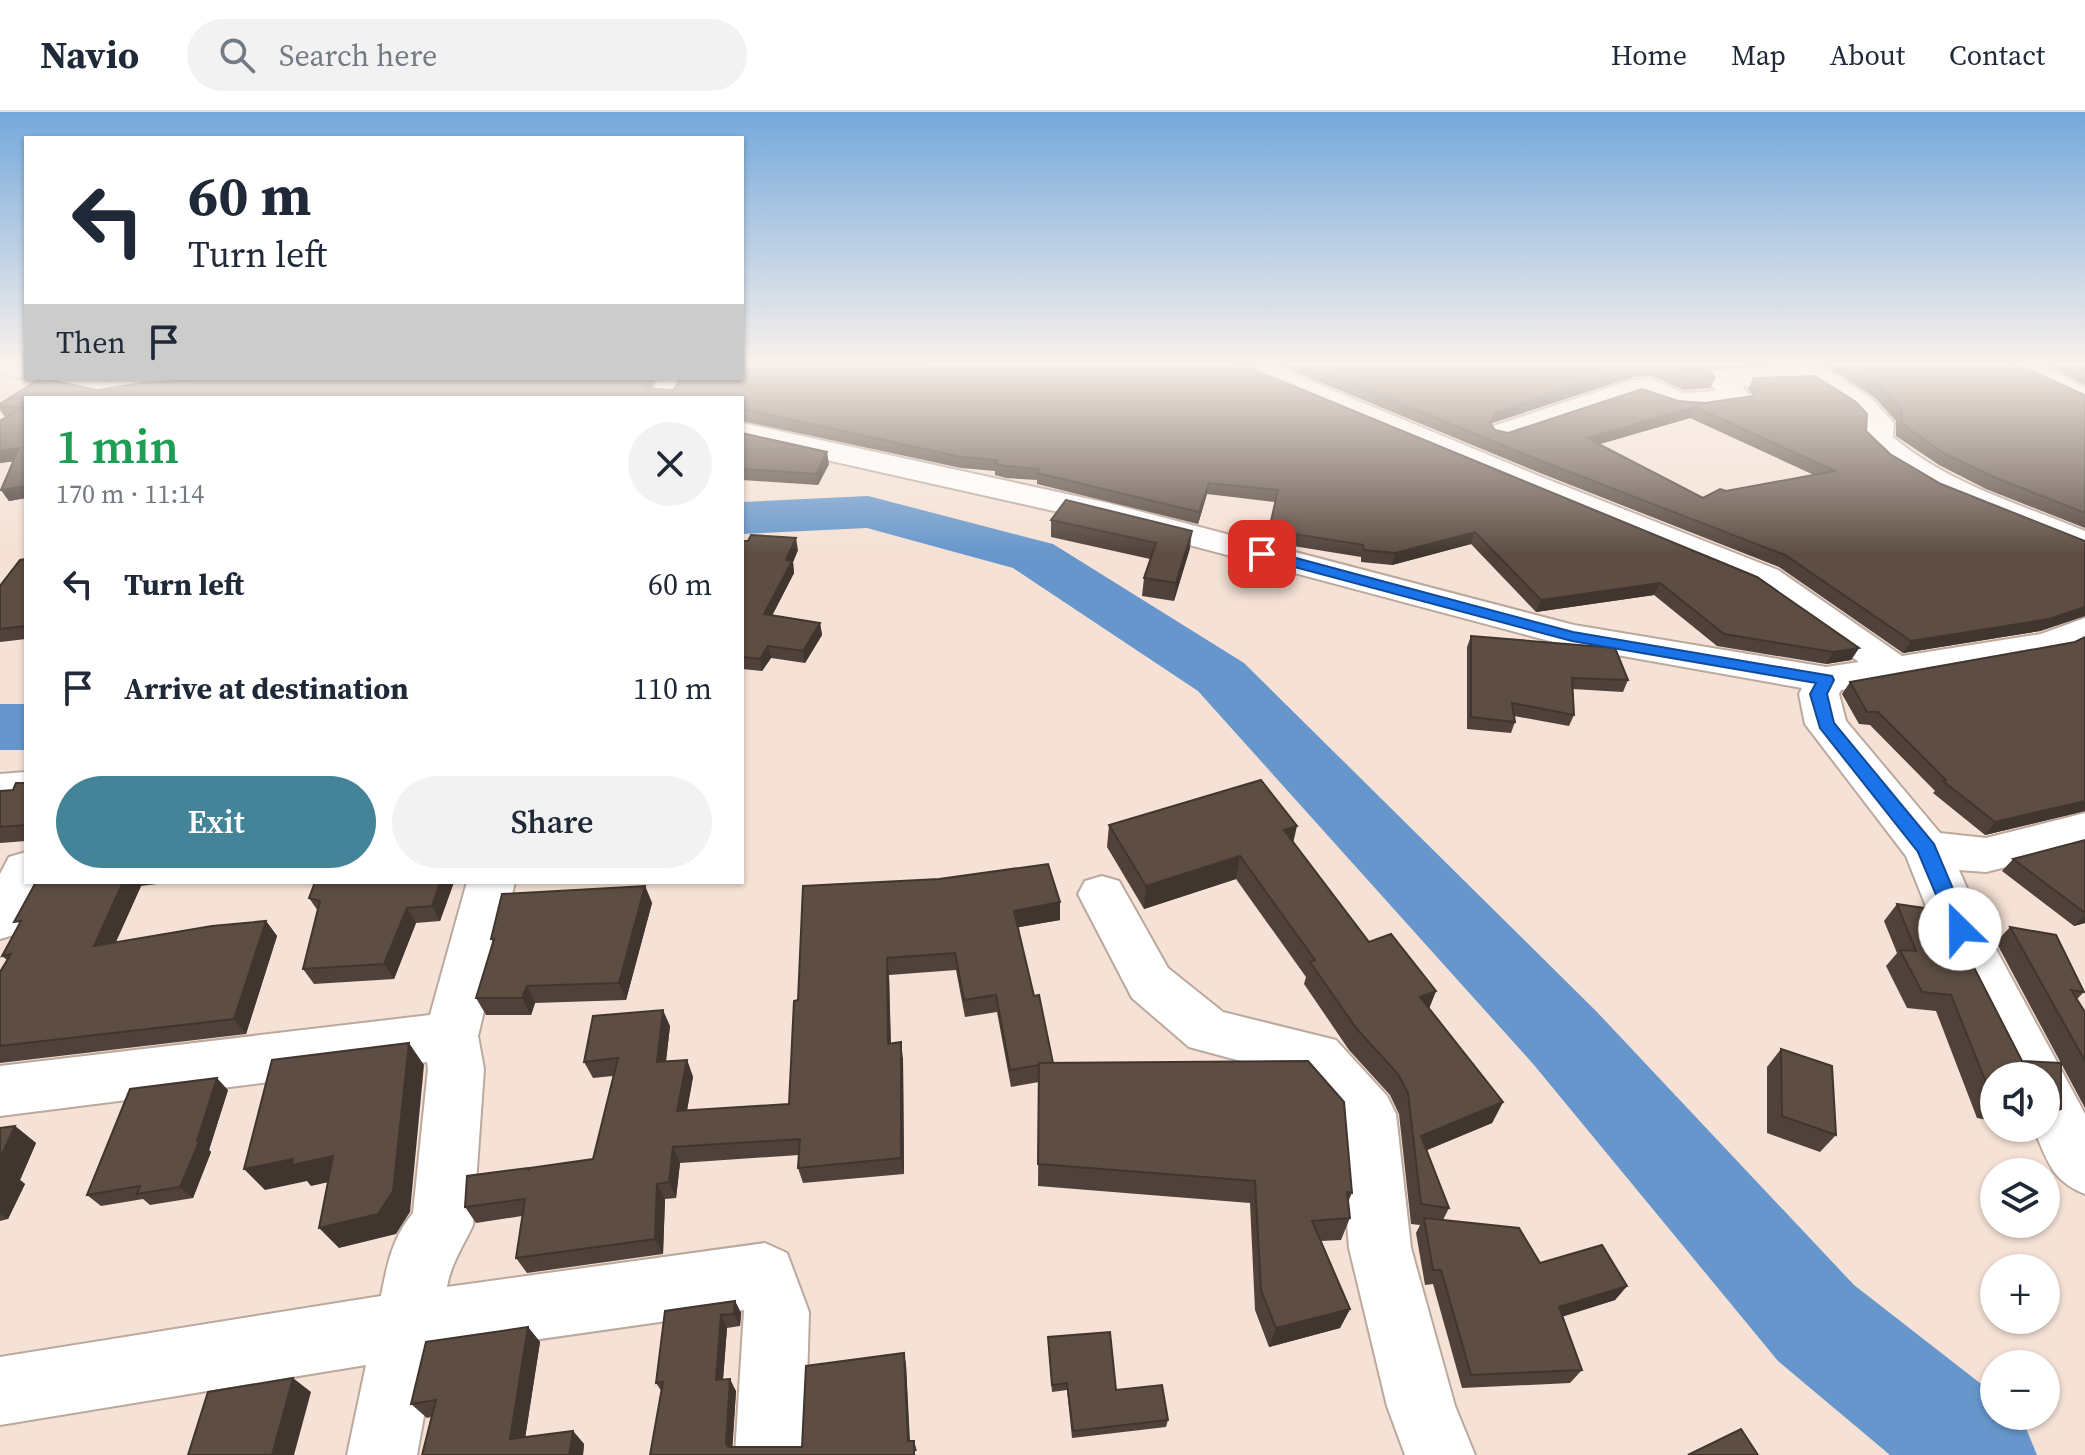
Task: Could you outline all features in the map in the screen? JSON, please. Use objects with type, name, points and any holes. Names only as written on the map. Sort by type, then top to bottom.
[{"type":"street","points":[[1399,429],[1765,578],[1895,669]]},
{"type":"street","points":[[1504,432],[1514,429]]},
{"type":"street","points":[[1879,429],[1878,440],[1889,452],[1963,492],[2085,543]]},
{"type":"street","points":[[744,432],[1108,513],[1572,636],[1826,680],[2050,644],[2085,629]]},
{"type":"street","points":[[1826,680],[1819,694],[1826,724],[1927,849],[1960,929],[2029,1062]]},
{"type":"street","points":[[0,789],[24,787]]},
{"type":"street","points":[[1927,849],[1986,855],[2085,830]]},
{"type":"street","points":[[0,920],[24,874]]},
{"type":"street","points":[[382,1455],[422,1250],[442,1225],[456,1069],[451,1036],[490,884]]},
{"type":"street","points":[[1102,894],[1150,983],[1208,1031],[1317,1057],[1367,1114],[1380,1248],[1421,1406],[1440,1455]]},
{"type":"street","points":[[0,1091],[451,1036]]},
{"type":"street","points":[[2060,1124],[2075,1154],[2085,1166]]},
{"type":"street","points":[[0,1391],[407,1325],[765,1275],[777,1312],[770,1455]]},
{"type":"building","points":[[0,429],[24,429],[24,486],[1,490],[19,448],[0,451]]},
{"type":"building","points":[[832,429],[1397,429],[1757,577],[1859,648],[1833,652],[1724,634],[1660,583],[1541,600],[1475,532],[1395,553],[1364,550],[1363,545],[1269,530],[1278,490],[1209,483],[1199,512],[1037,473],[1039,469],[995,464],[997,460],[961,457]]},
{"type":"building","points":[[1462,429],[1494,429],[1508,433],[1521,429],[1619,429],[1587,438],[1703,498],[1720,489],[1726,491],[1835,471],[1742,429],[1866,429],[1890,454],[1941,484],[2085,541],[2085,607],[2049,619],[1911,641],[1785,555]]},
{"type":"building","points":[[1909,429],[2085,429],[2085,513],[1994,477],[1945,454]]},
{"type":"building","points":[[744,433],[827,452],[816,474],[744,469]]},
{"type":"building","points":[[1066,500],[1192,531],[1176,583],[1144,578],[1156,543],[1051,520]]},
{"type":"building","points":[[751,535],[796,538],[786,560],[792,561],[764,614],[820,623],[803,651],[768,646],[760,659],[744,657],[744,541],[748,541]]},
{"type":"building","points":[[24,559],[24,626],[0,629],[0,586],[20,560]]},
{"type":"building","points":[[1471,636],[1615,648],[1628,680],[1572,678],[1574,715],[1512,703],[1515,722],[1471,717]]},
{"type":"building","points":[[2085,637],[2085,801],[1995,822],[1943,781],[1946,780],[1878,712],[1867,712],[1850,682],[2075,642]]},
{"type":"building","points":[[1261,780],[1297,826],[1284,830],[1369,942],[1391,934],[1436,991],[1420,997],[1503,1102],[1421,1136],[1449,1208],[1421,1204],[1408,1093],[1398,1074],[1356,1028],[1310,962],[1315,960],[1240,856],[1146,886],[1109,825]]},
{"type":"building","points":[[16,783],[24,783],[24,825],[0,827],[0,791],[13,790]]},
{"type":"building","points":[[2085,840],[2085,913],[2013,859]]},
{"type":"building","points":[[1048,864],[1060,902],[1014,911],[1034,996],[1039,995],[1053,1063],[1010,1070],[996,995],[964,1000],[955,953],[887,958],[888,1044],[901,1042],[901,1158],[798,1168],[800,1139],[673,1147],[669,1182],[657,1184],[655,1239],[516,1258],[525,1199],[465,1207],[467,1176],[528,1168],[529,1171],[529,1168],[593,1159],[618,1058],[584,1062],[593,1016],[663,1010],[657,1062],[687,1060],[677,1111],[789,1104],[803,886],[939,879]]},
{"type":"building","points":[[35,884],[122,884],[94,946],[212,926],[266,921],[234,1019],[0,1046],[0,972],[11,954],[2,956],[21,921],[14,922]]},
{"type":"building","points":[[314,884],[439,884],[432,906],[407,908],[384,964],[303,969],[320,901],[309,898]]},
{"type":"building","points":[[645,886],[619,983],[527,986],[522,998],[476,998],[494,939],[491,939],[502,894]]},
{"type":"building","points":[[1897,904],[1945,911],[2022,1061],[2042,1062],[1980,1062],[1980,1067],[1951,995],[1922,992],[1900,950],[1916,951]]},
{"type":"building","points":[[2010,927],[2056,935],[2084,992],[2071,990],[2085,1012],[2085,1061]]},
{"type":"building","points":[[409,1043],[393,1191],[378,1214],[319,1228],[333,1156],[292,1165],[293,1159],[244,1169],[272,1060]]},
{"type":"building","points":[[1781,1049],[1832,1066],[1836,1135],[1782,1116]]},
{"type":"building","points":[[1308,1061],[1344,1102],[1352,1193],[1347,1192],[1350,1218],[1312,1221],[1350,1309],[1276,1328],[1261,1290],[1255,1181],[1038,1164],[1039,1063]]},
{"type":"building","points":[[2060,1063],[2061,1063],[2060,1109]]},
{"type":"building","points":[[217,1078],[197,1141],[200,1140],[180,1187],[137,1194],[140,1186],[87,1195],[130,1089]]},
{"type":"building","points":[[15,1126],[0,1158],[0,1128]]},
{"type":"building","points":[[1424,1218],[1519,1228],[1540,1263],[1602,1245],[1627,1286],[1559,1307],[1582,1370],[1471,1375],[1441,1270],[1433,1270]]},
{"type":"building","points":[[735,1301],[734,1314],[721,1315],[716,1380],[730,1379],[726,1444],[729,1447],[802,1447],[806,1366],[904,1353],[908,1441],[914,1441],[914,1455],[650,1455],[663,1382],[656,1383],[665,1311]]},
{"type":"building","points":[[528,1327],[510,1439],[573,1431],[569,1455],[422,1455],[436,1400],[411,1404],[426,1342]]},
{"type":"building","points":[[1110,1332],[1116,1390],[1162,1385],[1168,1420],[1073,1431],[1067,1383],[1052,1385],[1048,1337]]},
{"type":"building","points":[[293,1378],[272,1455],[188,1455],[208,1392]]},
{"type":"building","points":[[1741,1429],[1758,1455],[1688,1455]]},
{"type":"waterway","points":[[744,518],[868,512],[1033,556],[1221,677],[1565,1038],[1816,1323],[1979,1455]]},
{"type":"waterway","points":[[0,727],[24,727]]},
{"type":"route","points":[[1262,554],[1572,636],[1826,680],[1819,694],[1826,724],[1927,849],[1960,929]]}]
